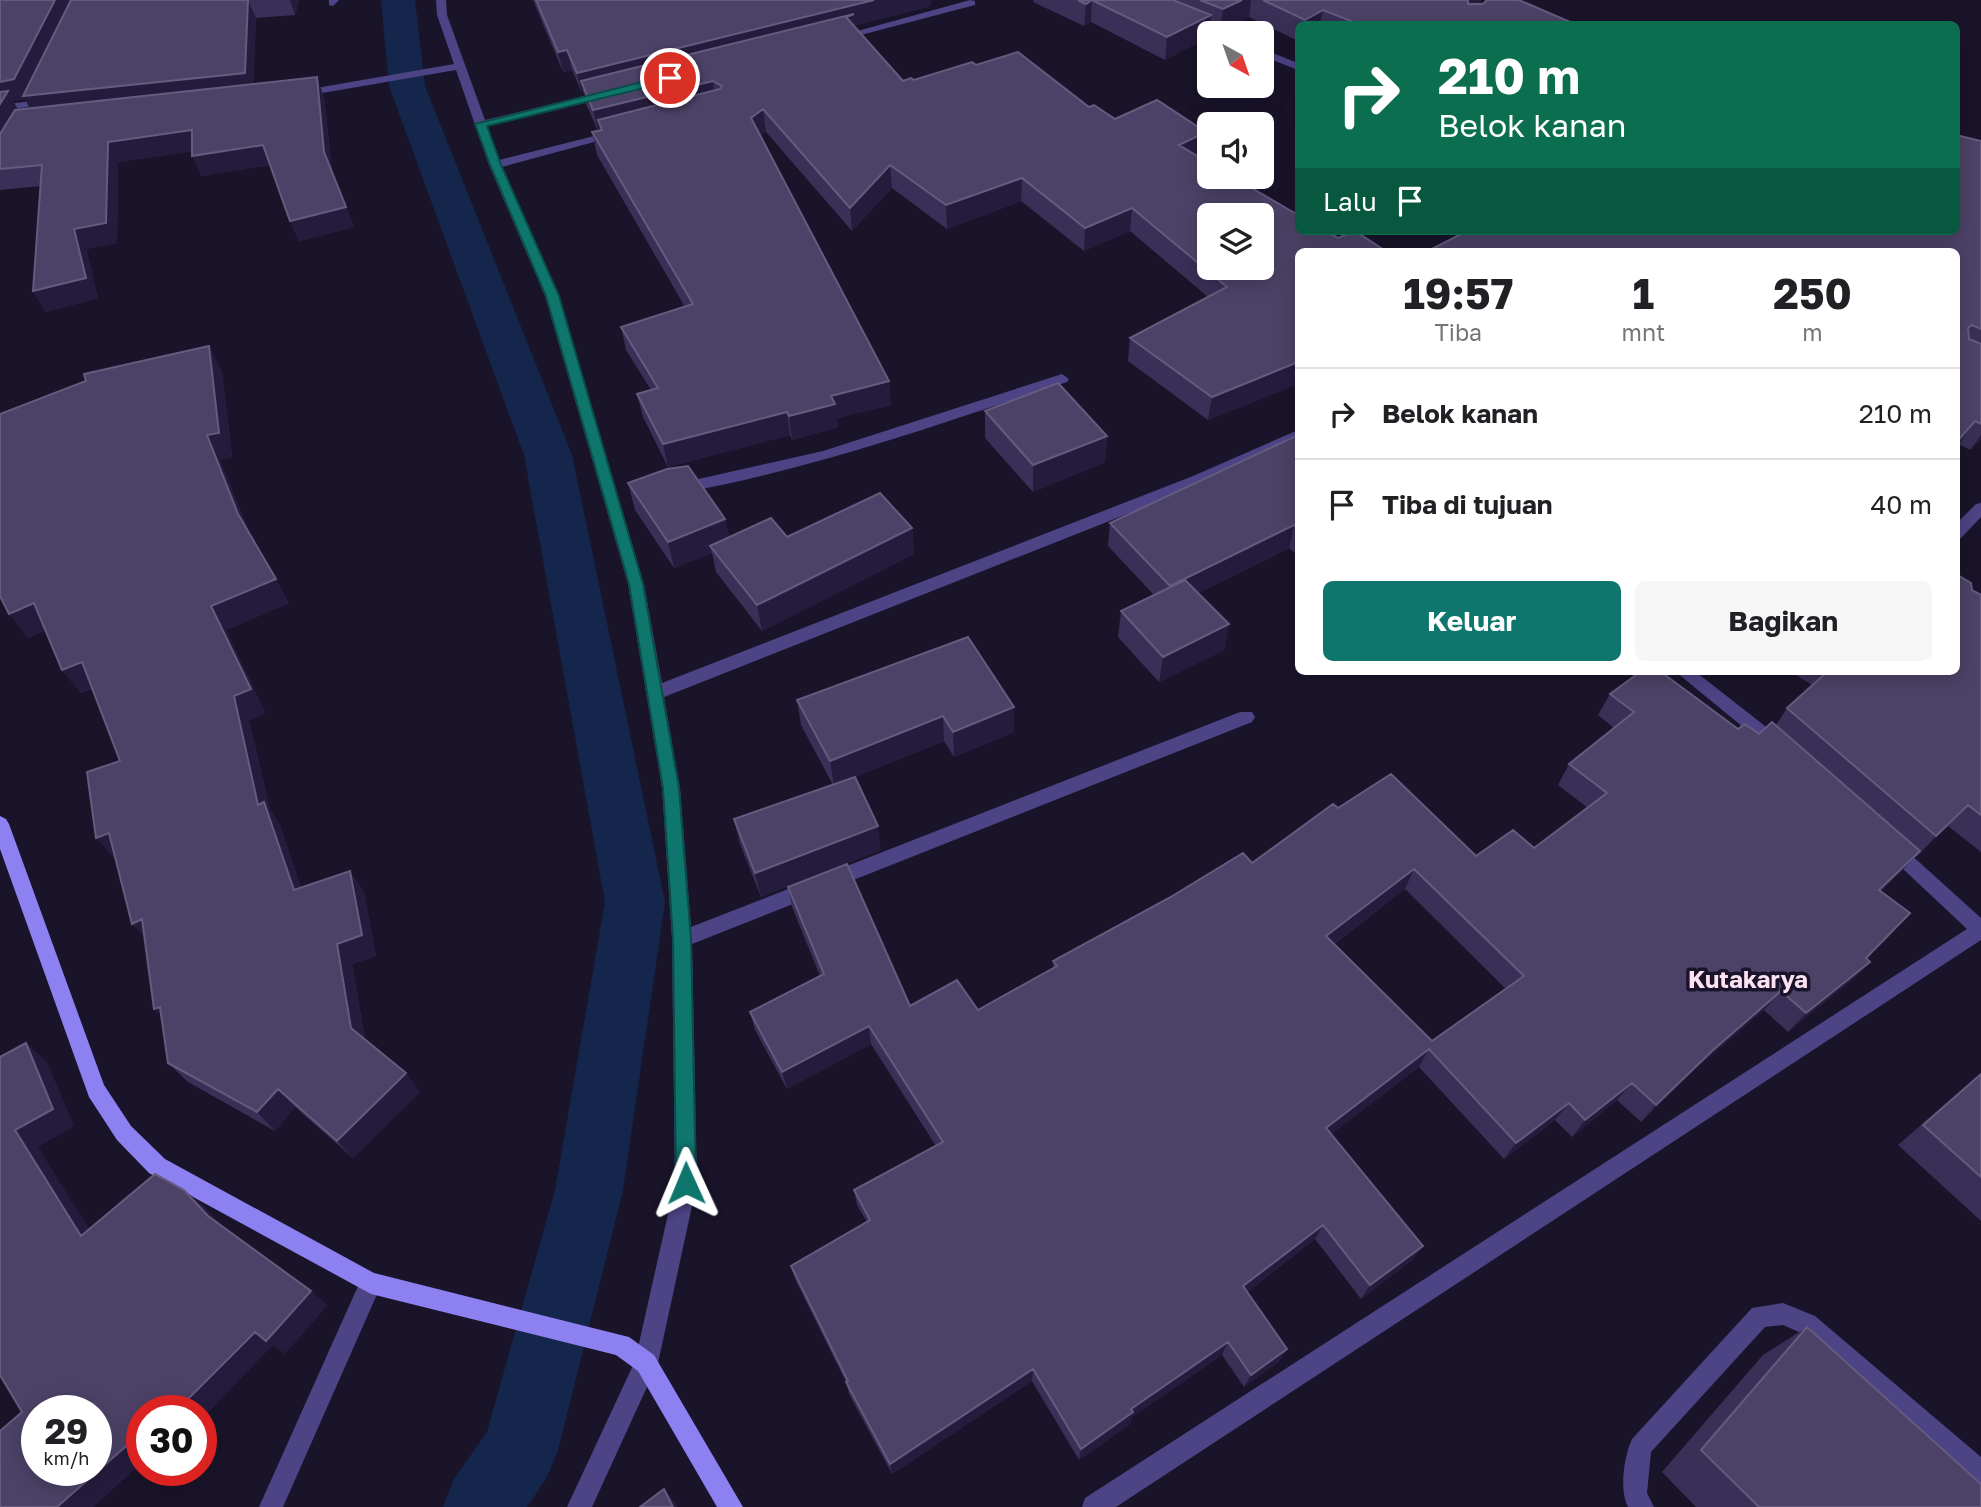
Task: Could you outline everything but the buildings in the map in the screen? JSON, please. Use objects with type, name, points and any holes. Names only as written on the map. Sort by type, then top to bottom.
[{"type":"street","points":[[441,0],[442,15],[495,165],[552,296],[617,495],[636,584],[671,788],[682,939],[686,1183],[646,1363],[579,1507]]},
{"type":"street","points":[[831,39],[971,3]]},
{"type":"street","points":[[1176,19],[1197,27]]},
{"type":"street","points":[[1274,57],[1295,66]]},
{"type":"street","points":[[288,96],[460,66]]},
{"type":"street","points":[[481,124],[616,92]]},
{"type":"street","points":[[0,108],[31,104]]},
{"type":"street","points":[[495,165],[625,132]]},
{"type":"street","points":[[667,490],[738,479],[820,456],[1062,379]]},
{"type":"street","points":[[655,693],[1198,480],[1295,436]]},
{"type":"street","points":[[1960,530],[1981,508]]},
{"type":"street","points":[[1688,675],[1790,757]]},
{"type":"street","points":[[682,939],[1246,717]]},
{"type":"street","points":[[0,824],[96,1090],[124,1133],[158,1166],[371,1283],[621,1345],[646,1363],[731,1507]]},
{"type":"street","points":[[1094,1507],[1981,930],[1875,831]]},
{"type":"street","points":[[271,1507],[371,1283]]},
{"type":"street","points":[[1642,1507],[1635,1495],[1640,1447],[1760,1316],[1783,1314],[1807,1324],[1981,1473]]},
{"type":"waterway","points":[[398,0],[407,86],[548,455],[635,902],[589,1190],[520,1450],[482,1507]]},
{"type":"district","name":"Kutakarya","points":[[1748,978]]},
{"type":"route","points":[[670,78],[481,124],[495,165],[552,296],[636,584],[671,788],[682,939],[686,1183]]}]
